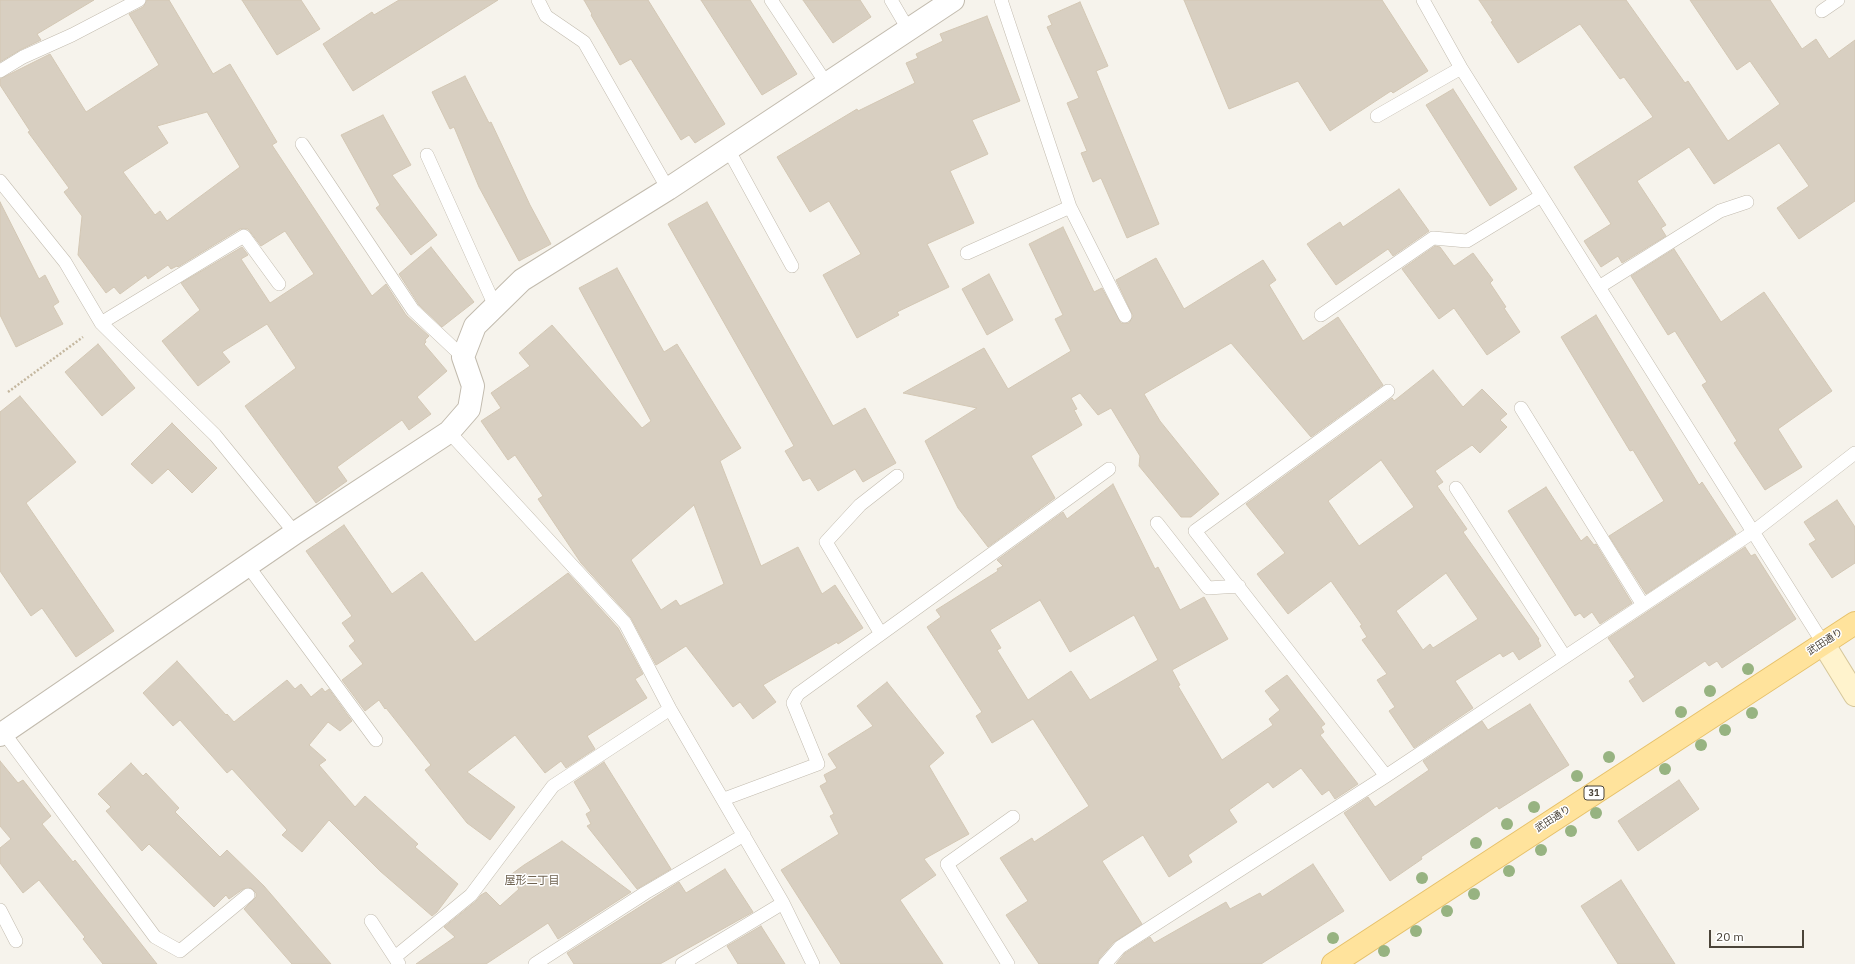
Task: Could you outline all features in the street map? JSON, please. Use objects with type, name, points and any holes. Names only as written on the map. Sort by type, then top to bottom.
[{"type":"main road","name":"武田通り","points":[[1333,964],[1855,623]]},
{"type":"main road","points":[[1823,643],[1855,695]]},
{"type":"street","points":[[2,734],[295,533],[449,432],[469,409],[473,386],[463,357],[475,326],[522,280],[668,189],[953,0]]},
{"type":"lane","points":[[0,71],[23,57],[72,35],[139,0]]},
{"type":"lane","points":[[538,0],[546,16],[584,42],[668,189]]},
{"type":"lane","points":[[771,0],[826,83]]},
{"type":"lane","points":[[891,0],[908,29]]},
{"type":"lane","points":[[1001,0],[1070,208],[1125,316]]},
{"type":"lane","points":[[1423,0],[1461,68],[1823,643]]},
{"type":"lane","points":[[1822,11],[1838,0]]},
{"type":"lane","points":[[1376,116],[1461,68]]},
{"type":"lane","points":[[302,144],[413,310],[463,357]]},
{"type":"lane","points":[[728,149],[792,266]]},
{"type":"lane","points":[[427,155],[495,306]]},
{"type":"lane","points":[[0,181],[65,262],[101,323],[215,435],[295,533]]},
{"type":"lane","points":[[1321,315],[1433,238],[1467,240],[1541,196]]},
{"type":"lane","points":[[1599,287],[1720,211],[1747,202]]},
{"type":"lane","points":[[967,253],[1070,208]]},
{"type":"lane","points":[[101,323],[244,236],[279,284]]},
{"type":"lane","points":[[1386,776],[1195,531],[1388,391]]},
{"type":"lane","points":[[1521,408],[1643,605]]},
{"type":"lane","points":[[449,432],[625,623],[670,709],[724,799],[783,903],[813,964]]},
{"type":"lane","points":[[1105,964],[1120,946],[1386,776],[1754,532],[1855,453]]},
{"type":"lane","points":[[724,799],[818,764],[793,703],[798,694],[1109,469]]},
{"type":"lane","points":[[881,634],[826,542],[860,505],[897,476]]},
{"type":"lane","points":[[1456,488],[1565,657]]},
{"type":"lane","points":[[1157,523],[1208,588],[1239,586]]},
{"type":"lane","points":[[248,566],[376,740]]},
{"type":"lane","points":[[371,920],[397,960],[471,895],[553,786],[670,709]]},
{"type":"lane","points":[[2,734],[155,937],[180,951],[248,896]]},
{"type":"lane","points":[[1008,964],[947,864],[1013,817]]},
{"type":"lane","points":[[534,964],[645,893],[744,835]]},
{"type":"lane","points":[[682,964],[783,903]]},
{"type":"lane","points":[[0,910],[16,941]]},
{"type":"path","points":[[8,392],[101,323]]},
{"type":"building","points":[[0,0],[94,0],[37,34],[41,40],[0,62]]},
{"type":"building","points":[[147,0],[169,0],[213,74],[230,64],[277,142],[272,145],[372,296],[386,284],[406,315],[429,336],[425,340],[426,342],[424,344],[447,371],[417,397],[431,414],[409,430],[402,420],[337,467],[347,481],[316,503],[245,406],[296,368],[267,324],[222,352],[230,362],[198,386],[162,341],[200,310],[181,283],[242,247],[248,255],[241,259],[270,303],[314,274],[285,231],[261,246],[248,229],[240,229],[178,267],[177,266],[171,269],[168,265],[148,279],[146,275],[120,294],[114,287],[106,293],[78,255],[82,216],[64,192],[69,188],[28,132],[30,131],[0,85],[0,79],[50,54],[86,112],[159,65],[129,14],[143,7]],"holes":[[[207,112],[240,167],[167,221],[160,211],[155,215],[123,172],[168,143],[157,126]]]},
{"type":"building","points":[[242,0],[301,0],[320,29],[277,55]]},
{"type":"building","points":[[399,0],[498,0],[353,91],[323,44],[372,12],[374,15]]},
{"type":"building","points":[[584,0],[648,0],[725,124],[695,143],[689,135],[681,140],[631,59],[620,65]]},
{"type":"building","points":[[701,0],[750,0],[797,74],[762,95]]},
{"type":"building","points":[[803,0],[860,0],[871,17],[833,43]]},
{"type":"building","points":[[1184,0],[1382,0],[1428,71],[1393,93],[1391,91],[1330,131],[1298,81],[1229,109]]},
{"type":"building","points":[[1479,0],[1626,0],[1685,83],[1688,81],[1728,141],[1780,104],[1750,61],[1737,70],[1690,0],[1770,0],[1802,49],[1816,39],[1829,59],[1855,40],[1855,201],[1799,239],[1777,208],[1809,186],[1779,143],[1714,184],[1689,147],[1637,181],[1666,225],[1661,228],[1666,236],[1622,263],[1618,256],[1601,267],[1584,241],[1611,224],[1574,167],[1653,117],[1624,77],[1620,79],[1580,24],[1518,63],[1491,22],[1493,21]]},
{"type":"building","points":[[1080,2],[1108,66],[1096,71],[1159,224],[1127,238],[1101,178],[1093,182],[1081,153],[1087,151],[1067,103],[1079,98],[1047,27],[1052,25],[1048,16]]},
{"type":"building","points":[[987,16],[1020,101],[972,120],[988,154],[950,171],[974,223],[927,244],[949,287],[897,312],[899,315],[857,338],[823,275],[861,254],[829,201],[810,212],[777,157],[857,109],[858,111],[915,83],[906,63],[918,58],[916,54],[943,41],[940,34]]},
{"type":"building","points":[[465,76],[489,123],[491,122],[530,205],[551,244],[519,261],[479,187],[454,127],[450,129],[432,92]]},
{"type":"building","points":[[1453,89],[1517,189],[1490,206],[1426,105]]},
{"type":"building","points":[[383,115],[411,165],[392,175],[437,235],[411,255],[376,208],[380,205],[341,135]]},
{"type":"building","points":[[1399,189],[1429,231],[1393,256],[1388,249],[1336,285],[1307,244],[1340,222],[1343,227]]},
{"type":"building","points":[[0,202],[39,279],[45,275],[59,302],[53,306],[63,324],[16,347],[0,315]]},
{"type":"building","points":[[707,202],[833,426],[865,408],[896,463],[863,482],[855,469],[818,491],[810,478],[803,481],[785,451],[794,446],[668,224]]},
{"type":"building","points":[[1063,227],[1094,292],[1102,288],[1121,323],[1129,323],[1133,316],[1116,280],[1156,258],[1184,309],[1263,260],[1276,280],[1269,285],[1303,341],[1338,317],[1383,385],[1311,437],[1231,343],[1144,394],[1160,421],[1219,494],[1191,517],[1181,517],[1139,466],[1140,456],[1111,408],[1098,415],[1080,393],[1071,398],[1077,409],[1074,410],[1082,425],[1031,456],[1055,498],[988,547],[958,508],[925,441],[977,408],[903,393],[984,348],[1008,389],[1071,351],[1055,319],[1063,315],[1029,244]]},
{"type":"building","points":[[1435,246],[1440,247],[1454,266],[1473,253],[1493,280],[1490,283],[1520,332],[1487,355],[1454,308],[1439,319],[1402,269]]},
{"type":"building","points":[[431,247],[474,302],[442,327],[419,305],[399,274]]},
{"type":"building","points":[[1674,249],[1721,322],[1764,292],[1832,391],[1778,429],[1802,467],[1765,490],[1734,443],[1737,441],[1702,385],[1707,382],[1675,331],[1668,335],[1631,276]]},
{"type":"building","points":[[617,268],[664,352],[677,344],[741,448],[720,461],[761,566],[798,547],[822,594],[835,585],[863,628],[838,644],[837,642],[763,685],[776,702],[753,719],[740,702],[733,707],[686,646],[656,665],[631,618],[581,563],[538,499],[543,496],[515,455],[508,460],[481,421],[501,408],[491,393],[530,366],[519,353],[552,325],[642,428],[651,421],[579,288]],"holes":[[[694,505],[724,584],[680,606],[676,600],[661,610],[631,560]]]},
{"type":"building","points":[[989,274],[1013,320],[987,335],[962,289]]},
{"type":"building","points":[[1596,315],[1699,485],[1702,482],[1736,534],[1646,594],[1609,536],[1664,501],[1633,450],[1630,451],[1561,337]]},
{"type":"building","points":[[98,344],[135,388],[102,416],[65,372]]},
{"type":"building","points":[[1433,370],[1463,407],[1482,389],[1507,414],[1500,420],[1507,427],[1480,453],[1472,445],[1435,471],[1443,482],[1437,486],[1467,529],[1463,532],[1539,639],[1538,640],[1541,646],[1519,660],[1513,651],[1503,657],[1500,653],[1455,681],[1473,708],[1414,748],[1389,711],[1395,707],[1377,680],[1387,674],[1362,640],[1367,637],[1360,626],[1362,625],[1331,581],[1288,614],[1257,574],[1285,553],[1246,504],[1392,398],[1394,401]],"holes":[[[1381,460],[1414,507],[1359,546],[1328,501]],[[1446,573],[1478,619],[1433,648],[1430,644],[1423,650],[1396,611]]]},
{"type":"building","points":[[20,396],[76,462],[26,503],[114,631],[76,657],[42,608],[31,616],[0,571],[0,412]]},
{"type":"building","points":[[172,423],[217,468],[192,493],[168,469],[152,484],[131,464]]},
{"type":"building","points":[[1113,484],[1155,569],[1158,567],[1180,610],[1204,597],[1228,639],[1172,670],[1180,685],[1178,686],[1222,760],[1273,725],[1269,719],[1280,710],[1265,691],[1287,675],[1325,724],[1321,727],[1324,732],[1320,735],[1358,784],[1335,799],[1329,790],[1322,795],[1301,768],[1273,788],[1268,782],[1229,810],[1237,822],[1188,855],[1192,862],[1169,877],[1143,835],[1102,861],[1142,924],[1114,942],[1099,959],[1097,964],[1039,964],[1006,915],[1028,901],[1000,858],[1032,838],[1034,842],[1089,806],[1033,719],[992,743],[976,716],[982,712],[927,627],[941,617],[936,610],[998,571],[997,569],[1003,566],[997,560],[1063,512],[1067,519]],"holes":[[[1040,600],[1070,652],[1134,615],[1158,660],[1090,700],[1071,671],[1028,700],[997,650],[1001,648],[990,630]]]},
{"type":"building","points":[[1546,487],[1581,541],[1587,536],[1594,545],[1596,544],[1632,603],[1600,624],[1592,612],[1584,618],[1580,613],[1575,616],[1508,511]]},
{"type":"building","points":[[1837,500],[1855,527],[1855,563],[1832,578],[1809,544],[1816,540],[1804,522]]},
{"type":"building","points":[[344,525],[392,594],[422,572],[475,642],[568,573],[618,628],[643,674],[635,679],[647,698],[587,736],[595,749],[566,768],[561,761],[545,773],[515,735],[467,772],[515,807],[490,840],[467,823],[425,770],[431,765],[379,700],[365,711],[342,680],[363,664],[349,646],[355,641],[342,623],[352,616],[306,551]]},
{"type":"building","points":[[1745,547],[1751,556],[1755,554],[1796,619],[1722,668],[1717,661],[1709,666],[1705,661],[1643,702],[1629,681],[1635,677],[1608,638]]},
{"type":"building","points":[[177,661],[234,722],[287,680],[295,689],[301,684],[311,697],[322,688],[325,692],[329,689],[352,721],[340,731],[328,722],[309,745],[326,760],[319,765],[355,807],[365,796],[418,844],[415,847],[458,884],[437,912],[432,916],[380,871],[329,820],[302,852],[282,835],[287,830],[232,769],[227,773],[180,720],[173,726],[143,693]]},
{"type":"building","points":[[887,682],[944,753],[929,766],[969,834],[924,859],[936,875],[900,900],[943,964],[841,964],[781,870],[839,834],[830,816],[834,814],[820,786],[827,782],[824,775],[837,768],[828,754],[873,726],[857,706]]},
{"type":"building","points":[[1530,704],[1569,765],[1499,809],[1497,806],[1421,857],[1422,859],[1390,881],[1344,813],[1368,797],[1375,807],[1429,770],[1423,761],[1482,721],[1488,730]]},
{"type":"building","points":[[0,761],[18,783],[23,780],[51,816],[42,824],[73,862],[75,860],[157,964],[103,964],[83,939],[85,937],[39,880],[23,893],[0,863],[0,848],[11,839],[0,826]]},
{"type":"building","points":[[604,762],[671,869],[637,889],[587,826],[591,824],[586,814],[591,811],[574,782]]},
{"type":"building","points":[[131,763],[143,776],[146,773],[179,808],[175,812],[220,857],[227,850],[264,886],[331,964],[292,964],[244,909],[256,897],[256,893],[251,888],[243,889],[229,899],[226,895],[214,907],[149,844],[142,851],[106,811],[111,807],[98,794]]},
{"type":"building","points":[[1679,780],[1699,809],[1638,851],[1618,821]]},
{"type":"building","points":[[562,841],[631,892],[558,939],[548,923],[486,964],[416,964],[455,937],[444,927],[476,901],[481,895],[486,892],[500,906],[519,889],[509,876]]},
{"type":"building","points":[[1313,864],[1344,911],[1261,964],[1116,964],[1125,953],[1150,937],[1154,943],[1226,902],[1230,909],[1260,893],[1262,897]]},
{"type":"building","points":[[725,869],[753,912],[660,964],[574,964],[567,953],[679,882],[686,893]]},
{"type":"building","points":[[1621,880],[1675,964],[1618,964],[1581,906]]},
{"type":"building","points":[[761,926],[785,964],[738,964],[727,946]]},
{"type":"district","name":"屋形二丁目","points":[[532,881]]}]
